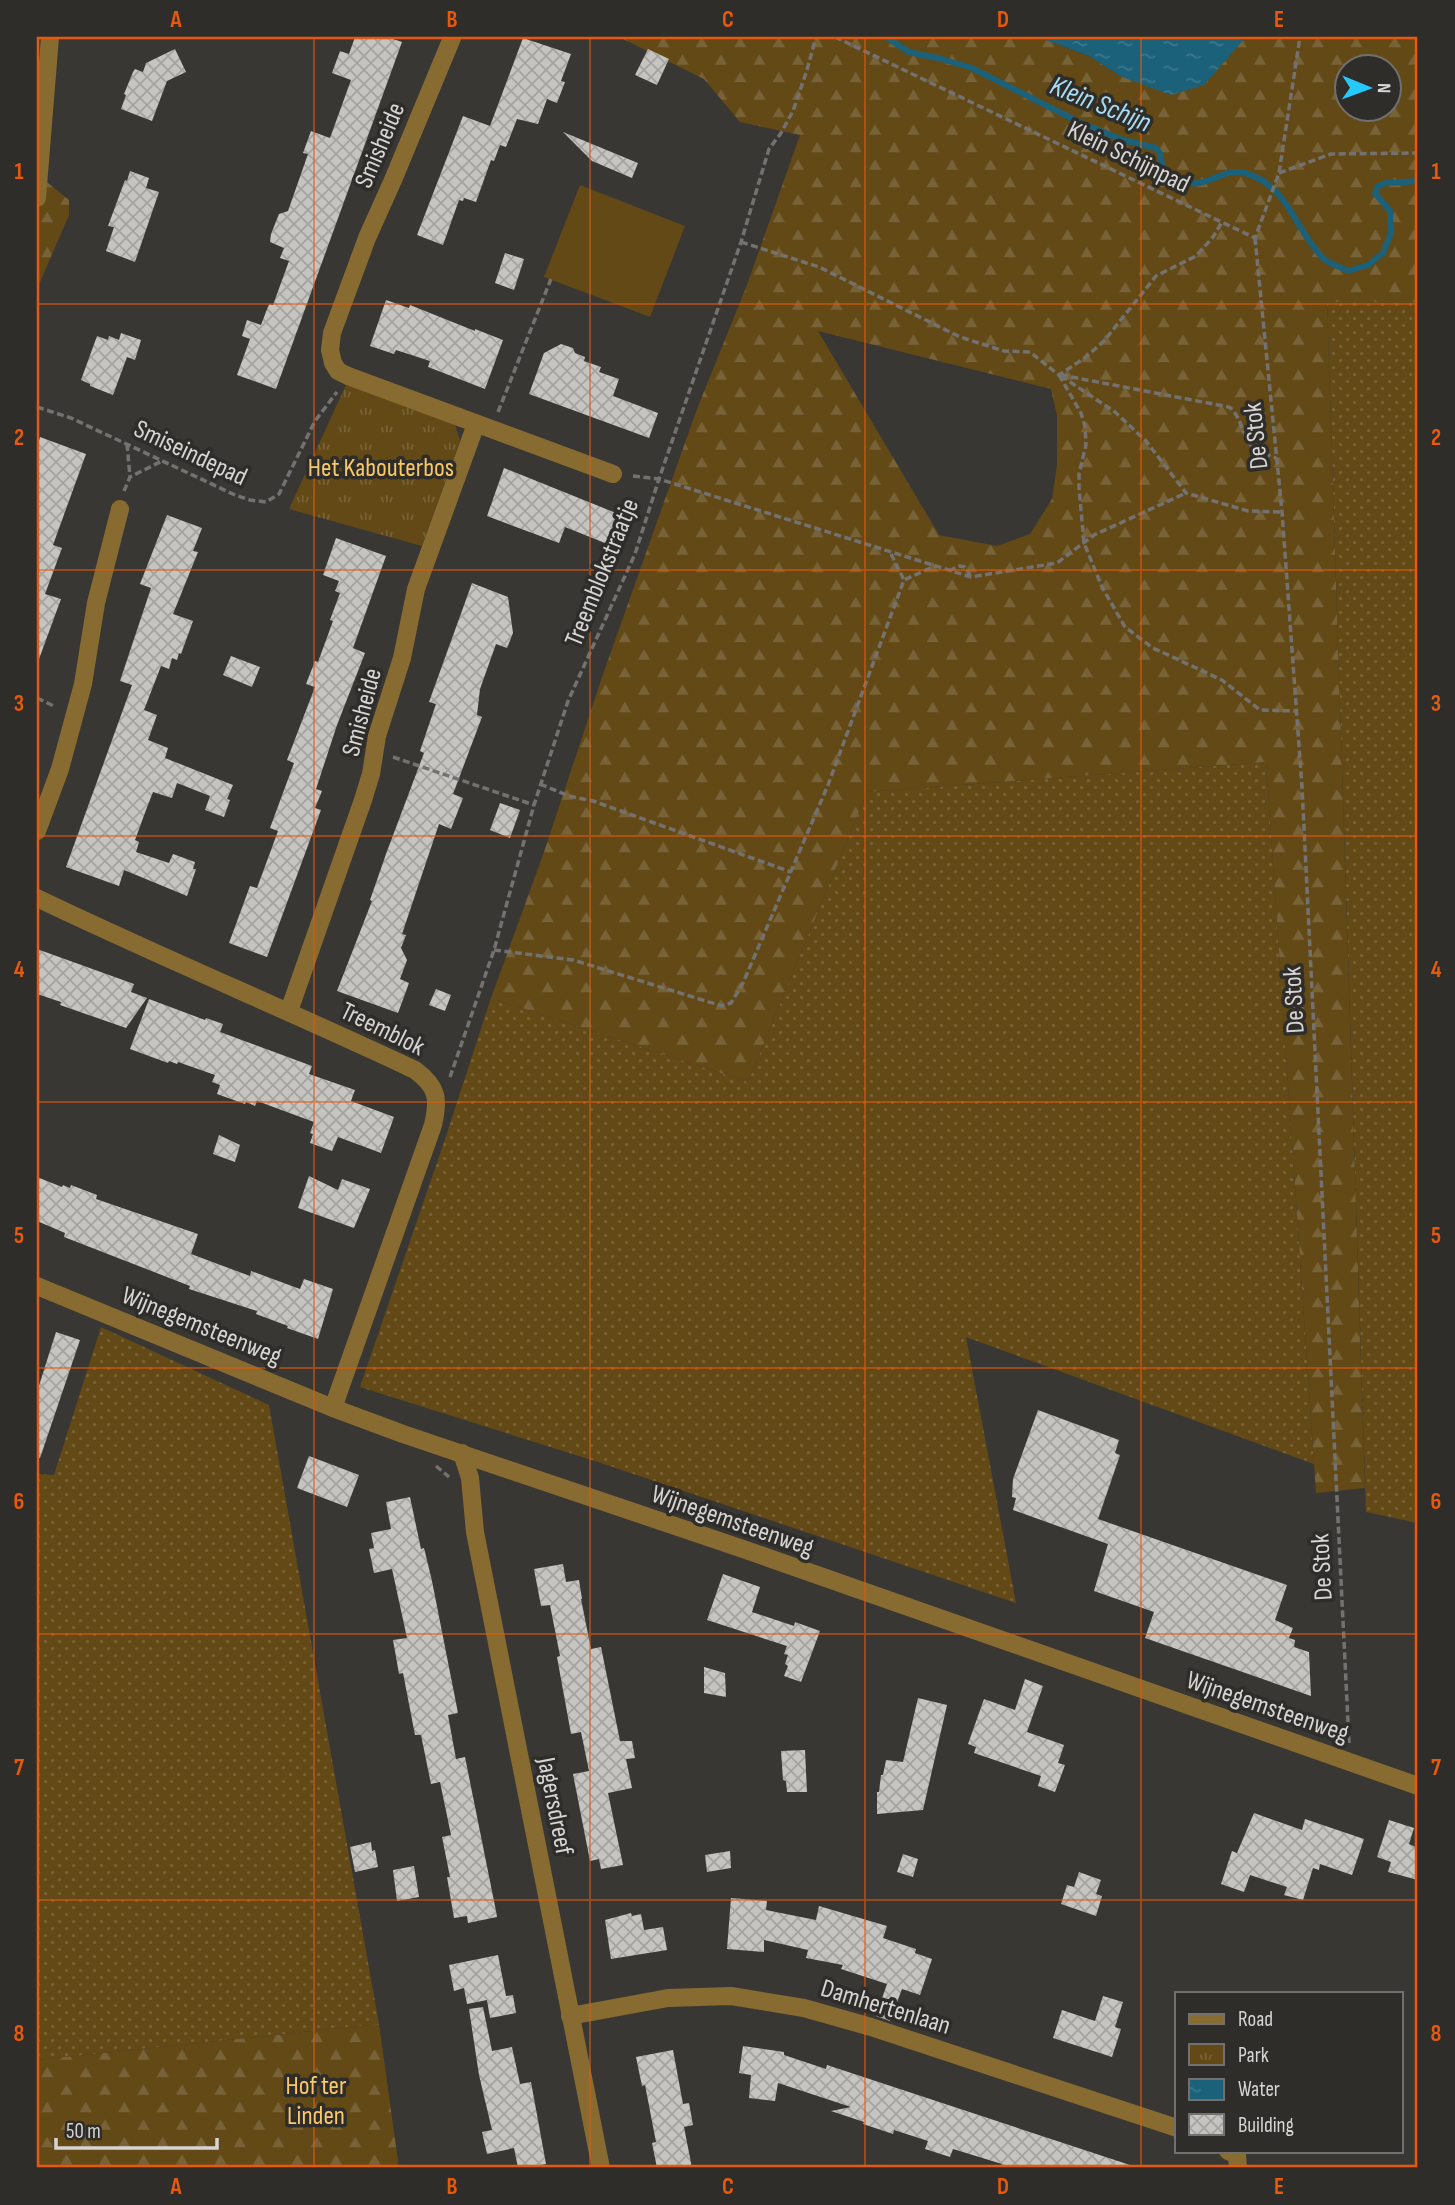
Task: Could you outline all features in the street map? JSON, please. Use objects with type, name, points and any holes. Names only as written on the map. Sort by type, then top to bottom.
[{"type":"street","points":[[37,198],[50,37]]},
{"type":"street","name":"Smisheide","points":[[348,376],[338,371],[333,363],[330,350],[332,333],[367,238],[452,38]]},
{"type":"street","points":[[348,376],[613,474]]},
{"type":"street","name":"Smisheide","points":[[289,1011],[371,774],[377,736],[402,658],[416,589],[482,427]]},
{"type":"street","points":[[37,831],[60,769],[83,684],[96,603],[120,509]]},
{"type":"street","name":"Treemblok","points":[[37,898],[415,1070],[426,1078],[434,1089],[437,1109],[433,1125],[333,1408]]},
{"type":"street","name":"Wijnegemsteenweg","points":[[37,1286],[333,1408],[1418,1786]]},
{"type":"street","name":"Jagersdreef","points":[[461,1453],[470,1478],[475,1532],[601,2168]]},
{"type":"street","name":"Damhertenlaan","points":[[570,2016],[668,1998],[731,1996],[804,2008],[871,2027],[1175,2127]]},
{"type":"street","points":[[1230,2152],[1237,2155],[1238,2168]]},
{"type":"path","name":"Treemblokstraatje","points":[[446,1088],[494,950],[540,784],[568,701],[635,555],[741,242],[769,149],[793,111],[816,37]]},
{"type":"path","name":"Klein Schijnpad","points":[[835,37],[1255,238]]},
{"type":"path","points":[[1255,238],[1278,174],[1300,37]]},
{"type":"path","points":[[1278,174],[1331,154],[1418,153]]},
{"type":"path","points":[[1059,375],[1104,341],[1156,276],[1196,256],[1222,222]]},
{"type":"path","name":"De Stok","points":[[1255,238],[1282,512],[1303,801],[1350,1763]]},
{"type":"path","points":[[741,242],[819,267],[960,337],[1004,351],[1030,352],[1115,412],[1146,441],[1185,493],[1248,511],[1282,512]]},
{"type":"path","points":[[482,427],[497,414],[551,279]]},
{"type":"path","points":[[1059,375],[1229,407],[1236,412],[1247,440],[1256,450],[1276,458]]},
{"type":"path","points":[[1059,375],[1081,412],[1085,426],[1086,445],[1079,474],[1084,543],[1102,587],[1125,627],[1153,648],[1222,680],[1260,710],[1296,711]]},
{"type":"path","name":"Smiseindepad","points":[[37,407],[71,418],[235,495],[267,502],[279,494],[315,421],[348,376]]},
{"type":"path","points":[[120,509],[130,477],[127,444]]},
{"type":"path","points":[[130,477],[162,461]]},
{"type":"path","points":[[613,474],[659,479],[971,577],[1057,563],[1094,536],[1185,493]]},
{"type":"path","points":[[890,552],[904,580]]},
{"type":"path","points":[[494,950],[573,960],[722,1006],[731,1003],[743,983],[828,785],[904,580],[934,566]]},
{"type":"path","points":[[951,571],[959,566],[965,567],[971,577]]},
{"type":"path","points":[[373,755],[390,756],[534,805]]},
{"type":"path","points":[[540,784],[791,873]]},
{"type":"path","points":[[430,1462],[449,1477],[452,1487]]},
{"type":"green space","points":[[619,37],[1038,37],[1089,56],[1122,77],[1240,43],[1246,37],[1418,37],[1418,302],[1327,302],[1365,1488],[1316,1493],[1266,762],[867,792],[748,1082],[491,998],[697,409],[747,285],[800,135],[740,122],[704,79]],"holes":[[[818,331],[1051,389],[1057,415],[1057,465],[1052,499],[1030,534],[997,546],[939,535]]]},
{"type":"green space","points":[[37,174],[69,200],[69,215],[37,289]]},
{"type":"green space","points":[[580,185],[685,226],[650,317],[544,277]]},
{"type":"green space","points":[[1327,301],[1418,302],[1418,1523],[1366,1512]]},
{"type":"green space","name":"Het Kabouterbos","points":[[346,385],[455,424],[460,441],[422,546],[289,509]]},
{"type":"green space","points":[[1266,762],[1314,1464],[966,1337],[1016,1603],[598,1462],[360,1387],[491,998],[748,1082],[867,792]]},
{"type":"green space","points":[[101,1327],[269,1405],[379,2024],[37,2060],[37,1474],[54,1475]]},
{"type":"green space","name":"Hof ter Linden","points":[[379,2024],[399,2168],[37,2168],[37,2060]]},
{"type":"water","points":[[1038,37],[1246,37],[1204,85],[1171,95],[1122,77],[1089,56]]},
{"type":"building","points":[[355,37],[387,37],[402,42],[276,389],[237,375],[250,339],[242,336],[247,320],[261,325],[269,304],[273,305],[289,261],[280,258],[284,248],[270,242],[271,234],[279,214],[288,211],[308,154],[303,153],[311,131],[330,138],[351,80],[332,73],[340,51],[349,54]]},
{"type":"building","points":[[523,38],[571,54],[561,81],[565,82],[557,103],[547,99],[538,124],[517,119],[506,147],[500,145],[494,161],[491,160],[476,202],[464,198],[463,201],[459,200],[443,245],[417,235],[463,116],[490,126]]},
{"type":"building","points":[[175,49],[186,72],[167,81],[152,121],[121,109],[126,95],[124,94],[135,69],[143,72],[146,63]]},
{"type":"building","points":[[648,49],[669,59],[657,85],[635,75]]},
{"type":"building","points":[[563,132],[638,163],[632,178],[592,161]]},
{"type":"building","points":[[130,171],[149,178],[146,188],[159,192],[135,262],[106,251],[114,227],[108,226]]},
{"type":"building","points":[[505,253],[524,259],[514,290],[495,283]]},
{"type":"building","points":[[386,300],[409,308],[410,305],[503,340],[485,389],[428,367],[430,361],[396,350],[394,354],[370,346]]},
{"type":"building","points":[[121,333],[141,340],[135,360],[127,357],[113,395],[81,380],[97,336],[108,340],[109,336],[119,340]]},
{"type":"building","points":[[561,344],[573,348],[575,353],[585,357],[584,361],[601,367],[599,372],[619,379],[613,396],[658,413],[649,438],[529,394],[544,353]]},
{"type":"building","points":[[40,437],[86,454],[53,545],[62,548],[45,594],[61,599],[37,659],[37,447]]},
{"type":"building","points":[[504,468],[621,515],[610,545],[565,527],[559,543],[487,516]]},
{"type":"building","points":[[167,515],[202,528],[193,551],[198,552],[173,614],[193,621],[177,660],[172,658],[169,669],[161,666],[144,710],[157,715],[148,740],[168,748],[165,758],[233,785],[224,817],[205,810],[210,796],[177,783],[172,798],[153,792],[135,840],[139,842],[136,852],[169,863],[173,854],[195,862],[193,869],[196,869],[187,896],[124,870],[119,886],[66,867],[132,685],[120,681],[151,588],[140,584]]},
{"type":"building","points":[[336,538],[386,556],[353,648],[365,653],[316,789],[322,791],[315,808],[321,810],[267,957],[229,943],[250,886],[257,888],[278,831],[270,828],[294,763],[287,760],[315,687],[306,684],[315,661],[318,662],[340,593],[335,591],[339,581],[323,575]]},
{"type":"building","points":[[472,583],[508,597],[513,633],[507,648],[496,644],[480,689],[477,715],[482,717],[453,794],[463,798],[451,829],[439,824],[402,934],[406,935],[401,948],[407,960],[400,979],[409,983],[398,1013],[337,991],[424,753],[420,751],[436,704],[429,702]]},
{"type":"building","points":[[231,656],[260,667],[252,687],[223,675]]},
{"type":"building","points":[[500,803],[520,810],[510,838],[490,830]]},
{"type":"building","points":[[37,949],[134,984],[131,992],[147,998],[126,1028],[60,1005],[61,1002],[37,994]]},
{"type":"building","points":[[436,989],[451,995],[445,1011],[429,1005]]},
{"type":"building","points":[[149,999],[223,1024],[220,1032],[312,1066],[309,1074],[355,1090],[351,1101],[394,1117],[381,1153],[338,1137],[332,1151],[310,1143],[314,1122],[257,1101],[255,1106],[217,1094],[220,1085],[212,1082],[215,1075],[178,1062],[168,1063],[130,1049]]},
{"type":"building","points":[[219,1135],[240,1145],[235,1162],[213,1154]]},
{"type":"building","points":[[309,1176],[338,1190],[342,1179],[370,1189],[354,1228],[298,1208]]},
{"type":"building","points":[[37,1177],[62,1187],[63,1185],[70,1188],[71,1185],[97,1195],[96,1199],[198,1234],[191,1254],[250,1276],[251,1271],[300,1289],[304,1279],[333,1289],[318,1339],[256,1314],[257,1311],[189,1289],[190,1286],[64,1237],[65,1233],[37,1221]]},
{"type":"building","points":[[56,1332],[80,1340],[40,1458],[37,1458],[37,1392]]},
{"type":"building","points":[[1038,1410],[1119,1440],[1115,1453],[1120,1455],[1098,1519],[1287,1585],[1275,1620],[1293,1628],[1289,1638],[1295,1640],[1294,1647],[1309,1652],[1311,1696],[1145,1638],[1154,1612],[1094,1591],[1108,1544],[1013,1510],[1016,1498],[1012,1497],[1013,1479]]},
{"type":"building","points":[[309,1456],[359,1475],[347,1507],[297,1488]]},
{"type":"building","points":[[410,1497],[421,1549],[424,1548],[432,1581],[458,1713],[448,1715],[456,1759],[465,1757],[497,1917],[468,1923],[467,1916],[454,1918],[442,1837],[451,1835],[440,1782],[431,1784],[421,1735],[415,1735],[403,1673],[399,1674],[393,1640],[407,1638],[392,1569],[374,1573],[369,1549],[374,1548],[371,1533],[391,1529],[386,1502]]},
{"type":"building","points":[[563,1564],[566,1582],[579,1580],[591,1649],[601,1647],[620,1741],[632,1741],[635,1758],[626,1759],[632,1788],[608,1793],[623,1865],[601,1869],[599,1859],[590,1861],[573,1774],[589,1771],[581,1732],[571,1734],[550,1605],[541,1606],[534,1569]]},
{"type":"building","points":[[723,1574],[760,1587],[752,1612],[794,1626],[795,1622],[820,1631],[801,1682],[784,1676],[788,1666],[785,1664],[788,1655],[784,1654],[787,1646],[707,1620]]},
{"type":"building","points":[[704,1667],[725,1673],[726,1697],[704,1693]]},
{"type":"building","points":[[1025,1679],[1043,1686],[1027,1732],[1064,1745],[1058,1763],[1065,1765],[1055,1792],[1038,1786],[1041,1776],[974,1753],[976,1747],[968,1744],[984,1699],[1015,1710]]},
{"type":"building","points":[[918,1698],[947,1705],[923,1810],[877,1814],[877,1792],[886,1760],[903,1762]]},
{"type":"building","points":[[805,1750],[807,1792],[787,1792],[786,1781],[783,1780],[781,1751]]},
{"type":"building","points":[[1254,1813],[1302,1830],[1305,1819],[1364,1839],[1352,1875],[1320,1864],[1319,1870],[1313,1868],[1303,1900],[1284,1895],[1287,1887],[1250,1875],[1244,1892],[1221,1884],[1232,1851],[1237,1853]]},
{"type":"building","points":[[1389,1820],[1414,1828],[1409,1844],[1418,1848],[1418,1880],[1388,1872],[1391,1862],[1377,1857]]},
{"type":"building","points":[[371,1842],[378,1867],[355,1872],[350,1847]]},
{"type":"building","points":[[730,1851],[731,1868],[707,1872],[705,1855]]},
{"type":"building","points":[[903,1854],[918,1859],[913,1877],[897,1872]]},
{"type":"building","points":[[414,1866],[419,1897],[397,1901],[393,1870]]},
{"type":"building","points":[[1079,1872],[1101,1880],[1096,1894],[1102,1896],[1096,1916],[1061,1904],[1067,1885],[1074,1887]]},
{"type":"building","points":[[731,1898],[767,1901],[766,1910],[816,1920],[819,1906],[887,1926],[883,1938],[916,1949],[915,1953],[932,1959],[920,1995],[902,1989],[890,2021],[876,2016],[887,1984],[841,1969],[843,1965],[806,1958],[808,1950],[764,1940],[764,1952],[727,1949]]},
{"type":"building","points":[[631,1913],[632,1916],[641,1914],[644,1930],[663,1927],[667,1950],[611,1959],[605,1920]]},
{"type":"building","points":[[498,1955],[506,1996],[513,1995],[516,2013],[490,2018],[487,2000],[467,2004],[464,1988],[454,1991],[449,1965]]},
{"type":"building","points":[[1103,1996],[1123,2002],[1115,2027],[1121,2029],[1112,2057],[1053,2038],[1062,2010],[1095,2021]]},
{"type":"building","points":[[483,2007],[492,2051],[512,2047],[520,2084],[531,2082],[546,2164],[536,2166],[537,2168],[518,2168],[514,2148],[487,2154],[482,2132],[492,2130],[479,2075],[469,2009]]},
{"type":"building","points":[[743,2046],[784,2052],[784,2055],[826,2069],[827,2065],[1130,2165],[1130,2168],[1000,2168],[1002,2164],[953,2149],[950,2157],[925,2149],[928,2141],[863,2124],[864,2122],[831,2111],[851,2107],[778,2083],[775,2101],[749,2098],[751,2075],[739,2073]]},
{"type":"building","points":[[673,2050],[683,2104],[689,2103],[693,2125],[684,2127],[692,2168],[657,2168],[652,2143],[656,2142],[645,2085],[642,2086],[636,2057]]},
{"type":"waterway","name":"Klein Schijn","points":[[886,37],[909,52],[972,68],[1077,121],[1123,140],[1156,148],[1161,155],[1164,169],[1181,181],[1203,182],[1233,172],[1260,179],[1281,198],[1324,259],[1348,271],[1368,265],[1383,253],[1391,233],[1390,211],[1375,193],[1378,186],[1418,181]]}]
